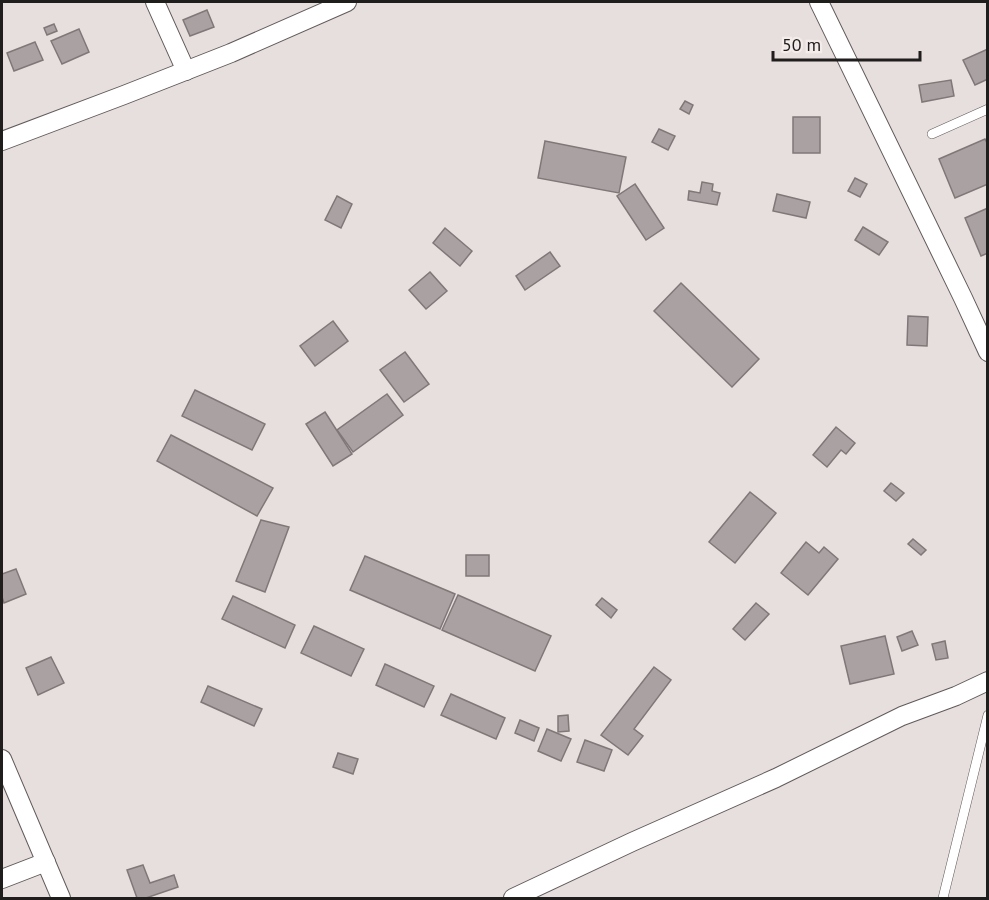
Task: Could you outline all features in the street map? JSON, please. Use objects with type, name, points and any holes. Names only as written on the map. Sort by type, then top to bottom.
[{"type":"street","points":[[155,2],[186,71]]},
{"type":"street","points":[[2,141],[231,53],[347,2]]},
{"type":"street","points":[[819,2],[987,352]]},
{"type":"street","points":[[513,898],[776,778],[902,716],[956,696],[987,681]]},
{"type":"street","points":[[2,759],[61,898]]},
{"type":"street","points":[[2,879],[46,862]]},
{"type":"lane","points":[[932,134],[987,109]]},
{"type":"lane","points":[[943,898],[987,715]]},
{"type":"building","points":[[207,10],[214,27],[190,36],[183,20]]},
{"type":"building","points":[[54,24],[57,31],[47,35],[44,28]]},
{"type":"building","points":[[79,29],[89,52],[62,64],[51,41]]},
{"type":"building","points":[[35,42],[43,60],[14,71],[7,53]]},
{"type":"building","points":[[988,49],[988,79],[975,85],[963,60]]},
{"type":"building","points":[[951,80],[954,96],[922,102],[919,85]]},
{"type":"building","points":[[685,101],[693,105],[689,114],[680,109]]},
{"type":"building","points":[[793,117],[820,117],[820,153],[793,153]]},
{"type":"building","points":[[659,129],[675,136],[668,150],[652,142]]},
{"type":"building","points":[[985,139],[988,145],[988,184],[955,198],[939,159]]},
{"type":"building","points":[[545,141],[626,157],[619,193],[538,178]]},
{"type":"building","points":[[855,178],[867,184],[860,197],[848,191]]},
{"type":"building","points":[[702,182],[713,184],[712,191],[720,193],[717,205],[688,200],[689,191],[700,193]]},
{"type":"building","points":[[635,184],[664,228],[646,240],[617,196]]},
{"type":"building","points":[[777,194],[810,202],[806,218],[773,211]]},
{"type":"building","points":[[337,196],[352,204],[341,228],[325,220]]},
{"type":"building","points":[[988,208],[988,253],[981,256],[965,218]]},
{"type":"building","points":[[863,227],[888,242],[879,255],[855,240]]},
{"type":"building","points":[[445,228],[472,251],[460,266],[433,243]]},
{"type":"building","points":[[550,252],[560,266],[525,290],[516,276]]},
{"type":"building","points":[[430,272],[447,291],[426,309],[409,290]]},
{"type":"building","points":[[681,283],[759,359],[732,387],[654,311]]},
{"type":"building","points":[[908,316],[928,317],[927,346],[907,345]]},
{"type":"building","points":[[333,321],[348,341],[315,366],[300,346]]},
{"type":"building","points":[[405,352],[429,384],[404,402],[380,370]]},
{"type":"building","points":[[195,390],[265,424],[252,450],[182,416]]},
{"type":"building","points":[[387,394],[403,415],[353,452],[337,430]]},
{"type":"building","points":[[325,412],[352,454],[333,466],[306,424]]},
{"type":"building","points":[[836,427],[855,443],[846,454],[841,450],[827,467],[813,455]]},
{"type":"building","points":[[171,435],[273,488],[257,516],[157,461]]},
{"type":"building","points":[[891,483],[904,493],[896,501],[884,491]]},
{"type":"building","points":[[750,492],[776,513],[735,563],[709,542]]},
{"type":"building","points":[[261,520],[289,527],[265,592],[236,581]]},
{"type":"building","points":[[913,539],[926,550],[921,555],[908,544]]},
{"type":"building","points":[[806,542],[819,553],[824,547],[838,559],[808,595],[781,573]]},
{"type":"building","points":[[466,555],[489,555],[489,576],[466,576]]},
{"type":"building","points":[[365,556],[455,594],[440,629],[350,590]]},
{"type":"building","points":[[16,569],[26,594],[4,603],[2,574]]},
{"type":"building","points":[[458,595],[551,636],[535,671],[442,630]]},
{"type":"building","points":[[233,596],[295,625],[285,648],[222,619]]},
{"type":"building","points":[[602,598],[617,610],[611,618],[596,605]]},
{"type":"building","points":[[756,603],[769,614],[745,640],[733,629]]},
{"type":"building","points":[[314,626],[364,649],[351,676],[301,653]]},
{"type":"building","points":[[912,631],[918,645],[902,651],[897,637]]},
{"type":"building","points":[[885,636],[894,674],[850,684],[841,646]]},
{"type":"building","points":[[945,641],[948,658],[936,660],[932,644]]},
{"type":"building","points":[[51,657],[64,683],[38,695],[26,668]]},
{"type":"building","points":[[385,664],[434,686],[424,707],[376,685]]},
{"type":"building","points":[[654,667],[671,680],[634,729],[643,736],[628,755],[601,735]]},
{"type":"building","points":[[208,686],[262,709],[254,726],[201,702]]},
{"type":"building","points":[[451,694],[505,718],[496,739],[441,715]]},
{"type":"building","points":[[568,715],[569,731],[558,732],[558,716]]},
{"type":"building","points":[[520,720],[539,728],[534,741],[515,733]]},
{"type":"building","points":[[547,729],[571,739],[561,761],[538,751]]},
{"type":"building","points":[[585,740],[612,750],[604,771],[577,762]]},
{"type":"building","points":[[338,753],[358,759],[353,774],[333,767]]},
{"type":"building","points":[[143,865],[150,883],[174,875],[178,887],[146,898],[137,898],[127,870]]}]
